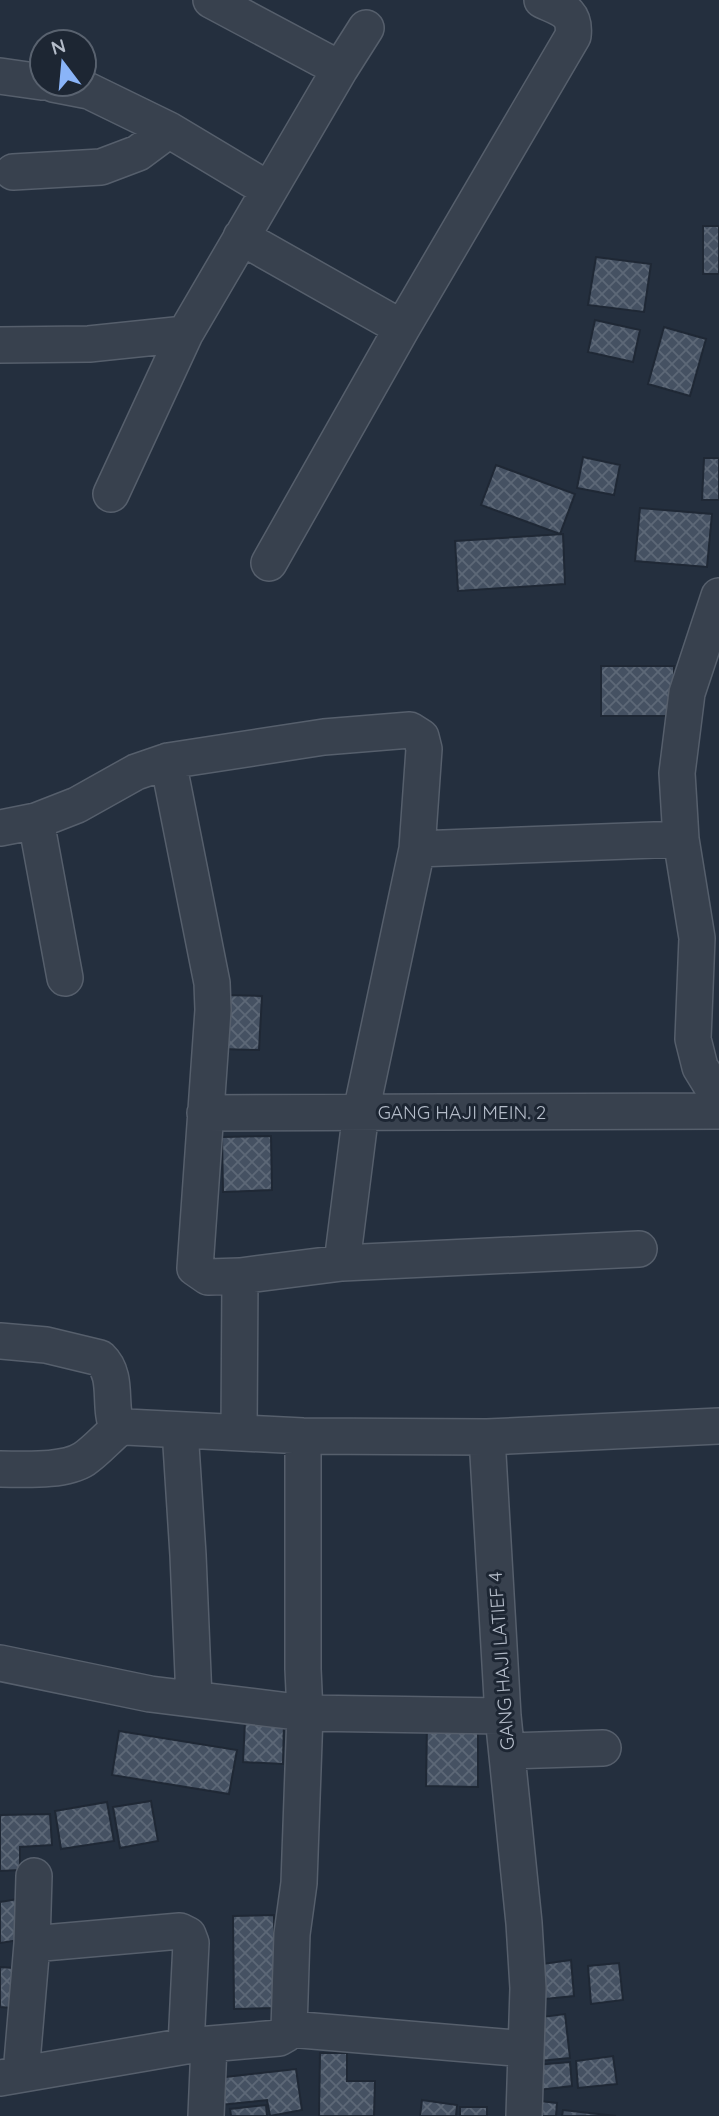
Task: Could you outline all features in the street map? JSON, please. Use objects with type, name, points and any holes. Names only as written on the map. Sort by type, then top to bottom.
[{"type":"street","points":[[211,0],[340,69]]},
{"type":"street","points":[[269,563],[402,328],[573,36],[574,24],[568,12],[542,0]]},
{"type":"street","points":[[111,494],[185,334],[366,28]]},
{"type":"street","points":[[0,76],[28,80]]},
{"type":"street","points":[[98,95],[169,130],[269,190]]},
{"type":"street","points":[[13,172],[101,167],[138,153],[169,130]]},
{"type":"street","points":[[241,237],[402,328]]},
{"type":"street","points":[[0,345],[89,344],[185,334]]},
{"type":"street","points":[[719,596],[710,651],[687,693],[677,773],[681,839],[697,938],[693,1039],[700,1067],[719,1098]]},
{"type":"street","points":[[0,828],[36,821],[77,805],[136,772],[168,761],[324,737],[410,730],[421,737],[424,749],[417,849],[361,1112],[342,1263]]},
{"type":"street","points":[[168,761],[212,983],[213,1010],[195,1268],[208,1277],[240,1276],[342,1263],[639,1249]]},
{"type":"street","points":[[36,821],[65,978]]},
{"type":"street","points":[[417,849],[681,839]]},
{"type":"street","name":"GANG HAJI MEIN. 2","points":[[205,1113],[719,1111]]},
{"type":"street","points":[[239,1433],[240,1276]]},
{"type":"street","points":[[0,1341],[46,1345],[100,1358],[111,1378],[112,1411],[118,1429]]},
{"type":"street","points":[[0,1469],[36,1469],[83,1460],[118,1429],[126,1427],[303,1436],[487,1437],[719,1426]]},
{"type":"street","points":[[180,1430],[194,1699]]},
{"type":"street","points":[[34,1876],[32,1944],[11,2076],[197,2045],[279,2038],[286,2035],[289,2029],[292,1934],[299,1883],[305,1713],[303,1436]]},
{"type":"street","name":"GANG HAJI LATIEF 4","points":[[487,1437],[503,1716],[524,1923],[527,1988],[524,2116]]},
{"type":"street","points":[[0,1663],[150,1694],[305,1713],[503,1716]]},
{"type":"street","points":[[508,1751],[603,1748]]},
{"type":"street","points":[[32,1944],[180,1931],[188,1935],[191,1943],[197,2045],[206,2116]]},
{"type":"street","points":[[289,2029],[526,2049]]},
{"type":"building","points":[[703,226],[719,226],[719,274],[703,274]]},
{"type":"building","points":[[596,257],[651,264],[644,312],[588,305]]},
{"type":"building","points":[[595,320],[640,330],[633,362],[588,352]]},
{"type":"building","points":[[664,327],[706,339],[690,396],[648,384]]},
{"type":"building","points":[[583,457],[620,465],[614,495],[577,488]]},
{"type":"building","points":[[704,458],[719,458],[719,500],[702,500]]},
{"type":"building","points":[[496,465],[575,494],[560,534],[481,505]]},
{"type":"building","points":[[640,508],[712,514],[707,567],[635,561]]},
{"type":"building","points":[[563,534],[565,584],[458,591],[455,541]]},
{"type":"building","points":[[601,666],[674,666],[674,716],[601,716]]},
{"type":"building","points":[[222,995],[262,996],[259,1050],[219,1049]]},
{"type":"building","points":[[271,1136],[272,1190],[223,1192],[222,1137]]},
{"type":"building","points":[[245,1721],[284,1722],[283,1764],[243,1762]]},
{"type":"building","points":[[427,1724],[478,1725],[478,1787],[426,1786]]},
{"type":"building","points":[[119,1731],[237,1750],[229,1794],[112,1775]]},
{"type":"building","points":[[151,1801],[158,1841],[120,1848],[113,1807]]},
{"type":"building","points":[[107,1802],[114,1841],[61,1849],[55,1811]]},
{"type":"building","points":[[50,1814],[52,1845],[20,1847],[20,1870],[0,1871],[0,1815]]},
{"type":"building","points":[[18,1899],[25,1939],[0,1943],[0,1902]]},
{"type":"building","points":[[274,1915],[275,2008],[234,2009],[233,1916]]},
{"type":"building","points":[[571,1960],[574,1996],[545,1999],[542,1964]]},
{"type":"building","points":[[619,1963],[623,2000],[591,2004],[588,1966]]},
{"type":"building","points":[[0,1967],[14,1968],[12,2008],[0,2007]]},
{"type":"building","points":[[565,2014],[570,2058],[539,2061],[534,2018]]},
{"type":"building","points":[[320,2053],[347,2053],[347,2081],[375,2081],[374,2116],[319,2116]]},
{"type":"building","points":[[613,2056],[617,2084],[578,2088],[576,2061]]},
{"type":"building","points":[[570,2062],[572,2086],[538,2090],[535,2065]]},
{"type":"building","points":[[296,2069],[302,2110],[270,2116],[267,2100],[220,2105],[217,2078]]},
{"type":"building","points":[[422,2100],[457,2105],[456,2116],[420,2116]]},
{"type":"building","points":[[531,2100],[557,2103],[556,2116],[529,2116]]},
{"type":"building","points":[[266,2105],[267,2116],[231,2116],[230,2109]]},
{"type":"building","points":[[460,2107],[487,2107],[487,2116],[460,2116]]},
{"type":"building","points":[[563,2110],[616,2116],[562,2116]]}]
